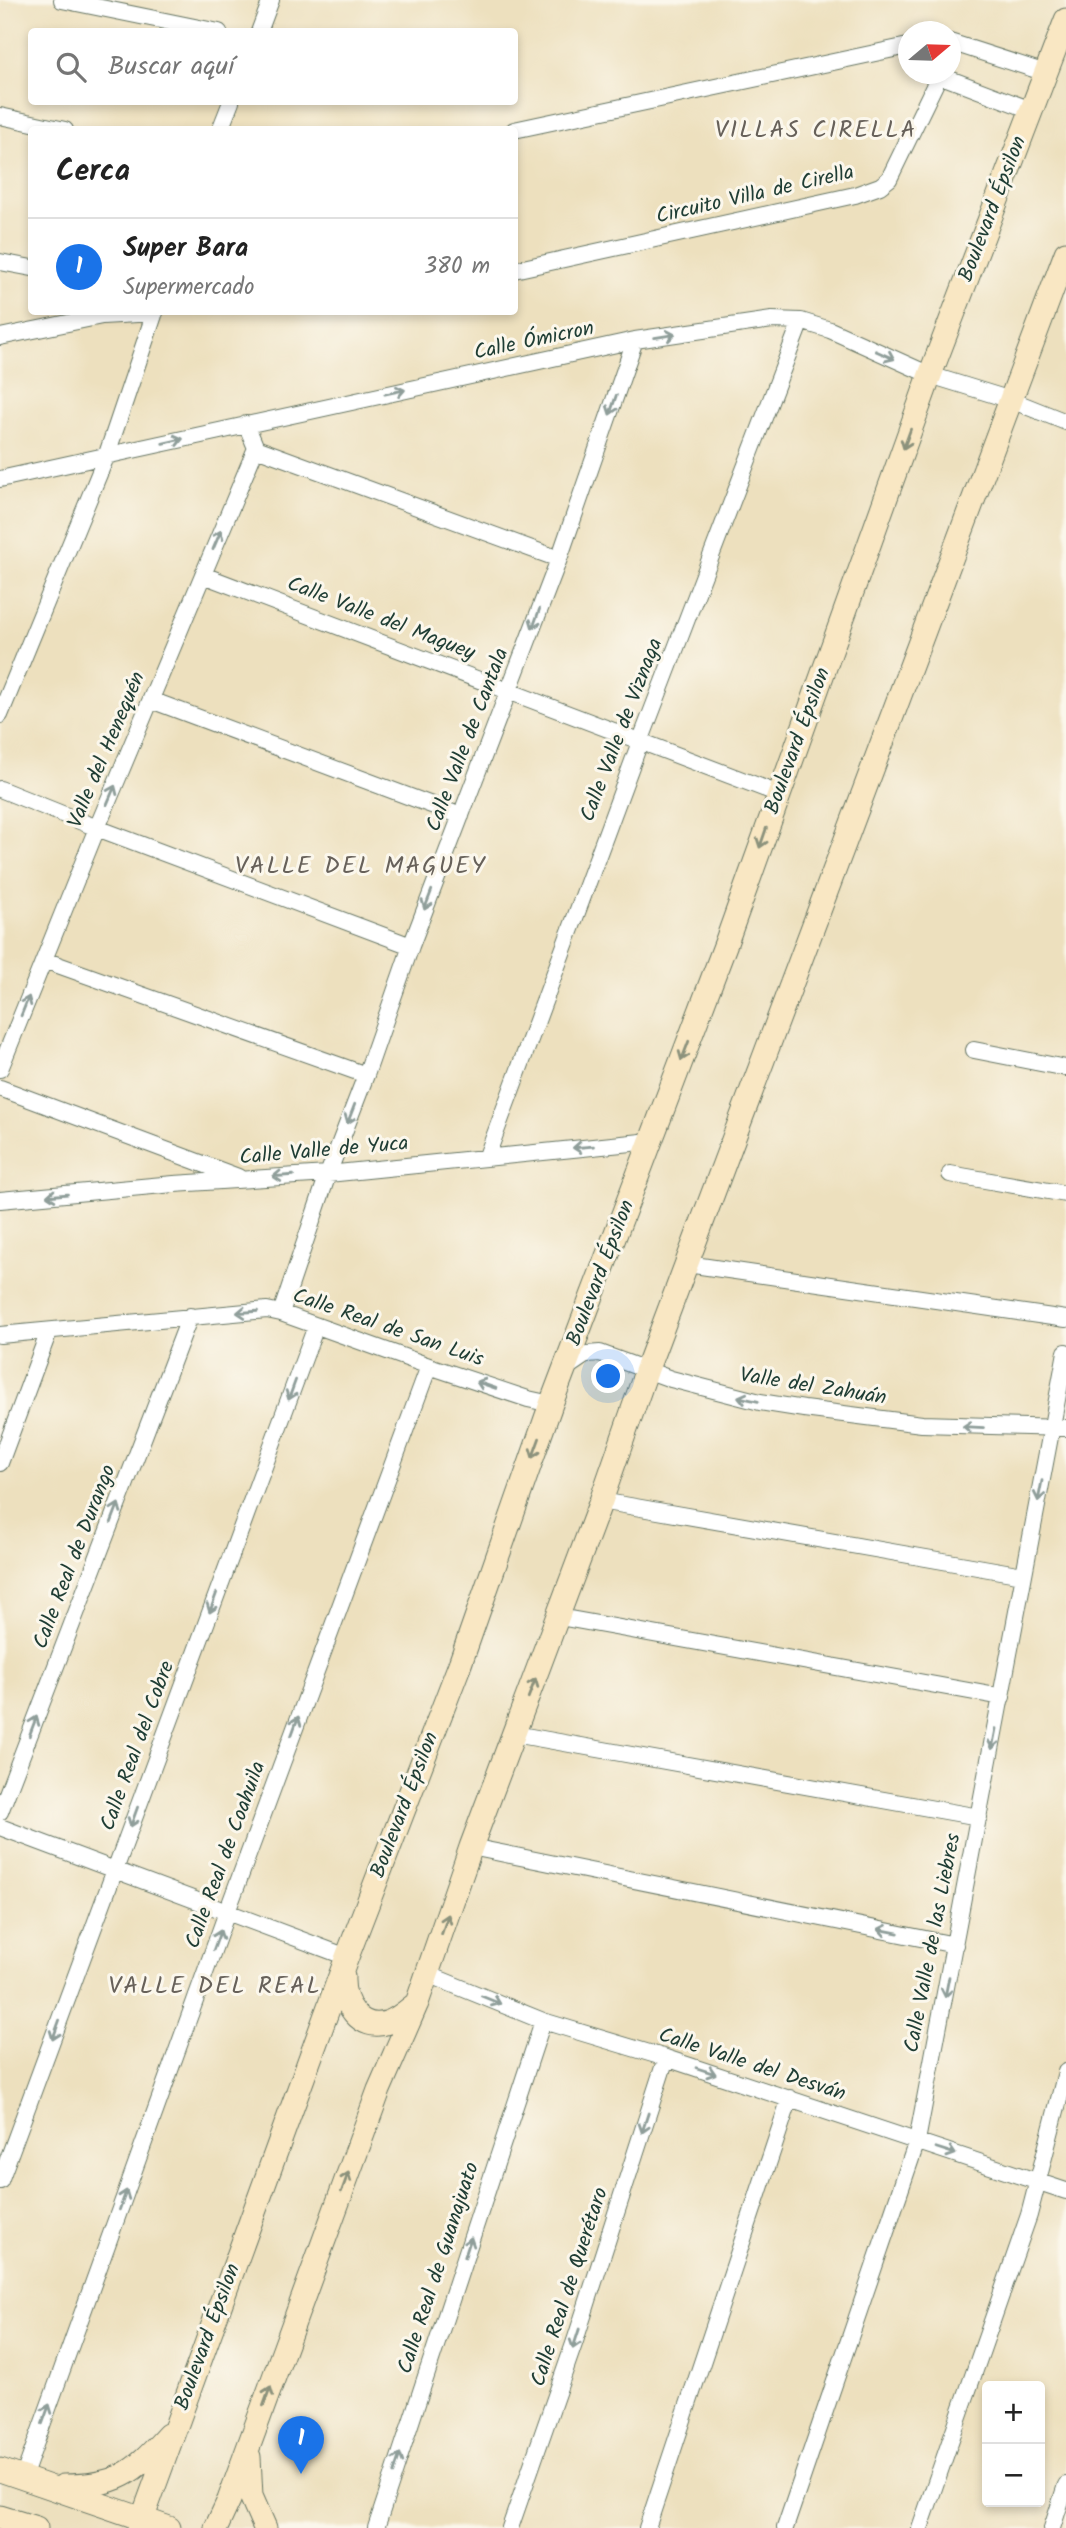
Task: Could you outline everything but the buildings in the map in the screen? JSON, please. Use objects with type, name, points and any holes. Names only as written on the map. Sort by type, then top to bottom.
[{"type":"street","points":[[62,0],[199,28]]},
{"type":"street","points":[[260,28],[271,0]]},
{"type":"street","name":"Boulevard Épsilon","points":[[141,2524],[345,1964],[460,1664],[551,1404],[726,943],[930,375],[1066,20]]},
{"type":"street","points":[[961,47],[1046,73]]},
{"type":"street","points":[[518,129],[898,48]]},
{"type":"street","name":"Circuito Villa de Cirella","points":[[961,82],[1031,110]]},
{"type":"street","name":"Circuito Villa de Cirella","points":[[518,269],[841,198],[880,186],[896,169],[935,84]]},
{"type":"street","points":[[222,126],[230,105]]},
{"type":"street","points":[[1,122],[33,126]]},
{"type":"street","points":[[216,2528],[250,2444],[379,2090],[417,2003],[471,1847],[559,1617],[647,1369],[1066,253]]},
{"type":"street","points":[[0,262],[28,267]]},
{"type":"street","points":[[0,337],[115,315]]},
{"type":"street","points":[[0,715],[106,457],[154,315]]},
{"type":"street","name":"Calle Ómicron","points":[[0,479],[635,340],[772,320],[800,321],[830,330],[930,375],[1011,400],[1066,422]]},
{"type":"street","name":"Calle Valle de Viznaga","points":[[487,1156],[640,741],[800,321]]},
{"type":"street","name":"Calle Valle de Cantala","points":[[281,1312],[411,946],[559,559],[635,340]]},
{"type":"street","points":[[247,424],[256,447],[559,559]]},
{"type":"street","name":"Valle del Henequén","points":[[0,1069],[256,447]]},
{"type":"street","name":"Calle Valle del Maguey","points":[[203,575],[779,794]]},
{"type":"street","points":[[150,700],[461,816]]},
{"type":"street","points":[[0,789],[411,946]]},
{"type":"street","points":[[44,960],[366,1076]]},
{"type":"street","points":[[974,1050],[1066,1068]]},
{"type":"street","points":[[0,1088],[244,1179]]},
{"type":"street","name":"Calle Valle de Yuca","points":[[0,1200],[328,1174],[651,1141]]},
{"type":"street","points":[[950,1174],[1066,1194]]},
{"type":"street","points":[[687,1264],[1066,1319]]},
{"type":"street","name":"Calle Real de San Luis","points":[[0,1335],[190,1316],[281,1312],[429,1366],[551,1404]]},
{"type":"street","name":"Calle Real de Durango","points":[[0,1812],[190,1316]]},
{"type":"street","name":"Calle Real del Cobre","points":[[0,2181],[316,1326]]},
{"type":"street","points":[[0,1463],[49,1331]]},
{"type":"street","name":"Calle Valle de las Liebres","points":[[785,2528],[917,2141],[1023,1575],[1059,1428],[1066,1352]]},
{"type":"street","name":"Valle del Zahuán","points":[[564,1369],[587,1354],[600,1353],[671,1379],[723,1393],[816,1411],[922,1424],[1059,1428]]},
{"type":"street","name":"Calle Real de Coahuila","points":[[23,2478],[227,1912],[429,1366]]},
{"type":"street","points":[[601,1501],[1023,1575]]},
{"type":"street","points":[[559,1617],[1002,1697]]},
{"type":"street","points":[[514,1734],[979,1817]]},
{"type":"street","points":[[0,1827],[227,1912],[345,1964],[343,1989],[346,2001],[352,2012],[364,2021],[386,2023],[417,2003]]},
{"type":"street","points":[[471,1847],[954,1945]]},
{"type":"street","name":"Calle Valle del Desván","points":[[427,1974],[543,2021],[790,2098],[1066,2191]]},
{"type":"street","name":"Calle Real de Guanajuato","points":[[376,2528],[543,2021]]},
{"type":"street","name":"Calle Real de Querétaro","points":[[510,2528],[575,2342],[666,2058]]},
{"type":"street","points":[[920,2528],[1019,2245],[1066,2072]]},
{"type":"street","points":[[647,2528],[790,2098]]},
{"type":"street","points":[[46,2487],[88,2486],[119,2478],[145,2459],[175,2427]]},
{"type":"street","points":[[250,2444],[251,2496],[265,2528]]},
{"type":"street","points":[[0,2470],[141,2524],[169,2528]]},
{"type":"street","points":[[1052,2528],[1066,2485]]},
{"type":"street","points":[[0,2516],[36,2528]]},
{"type":"place","name":"Super Bara","points":[[301,2474]]},
{"type":"district","name":"VILLAS CIRELLA","points":[[816,130]]},
{"type":"district","name":"VALLE DEL MAGUEY","points":[[361,866]]},
{"type":"district","name":"VALLE DEL REAL","points":[[215,1986]]}]
